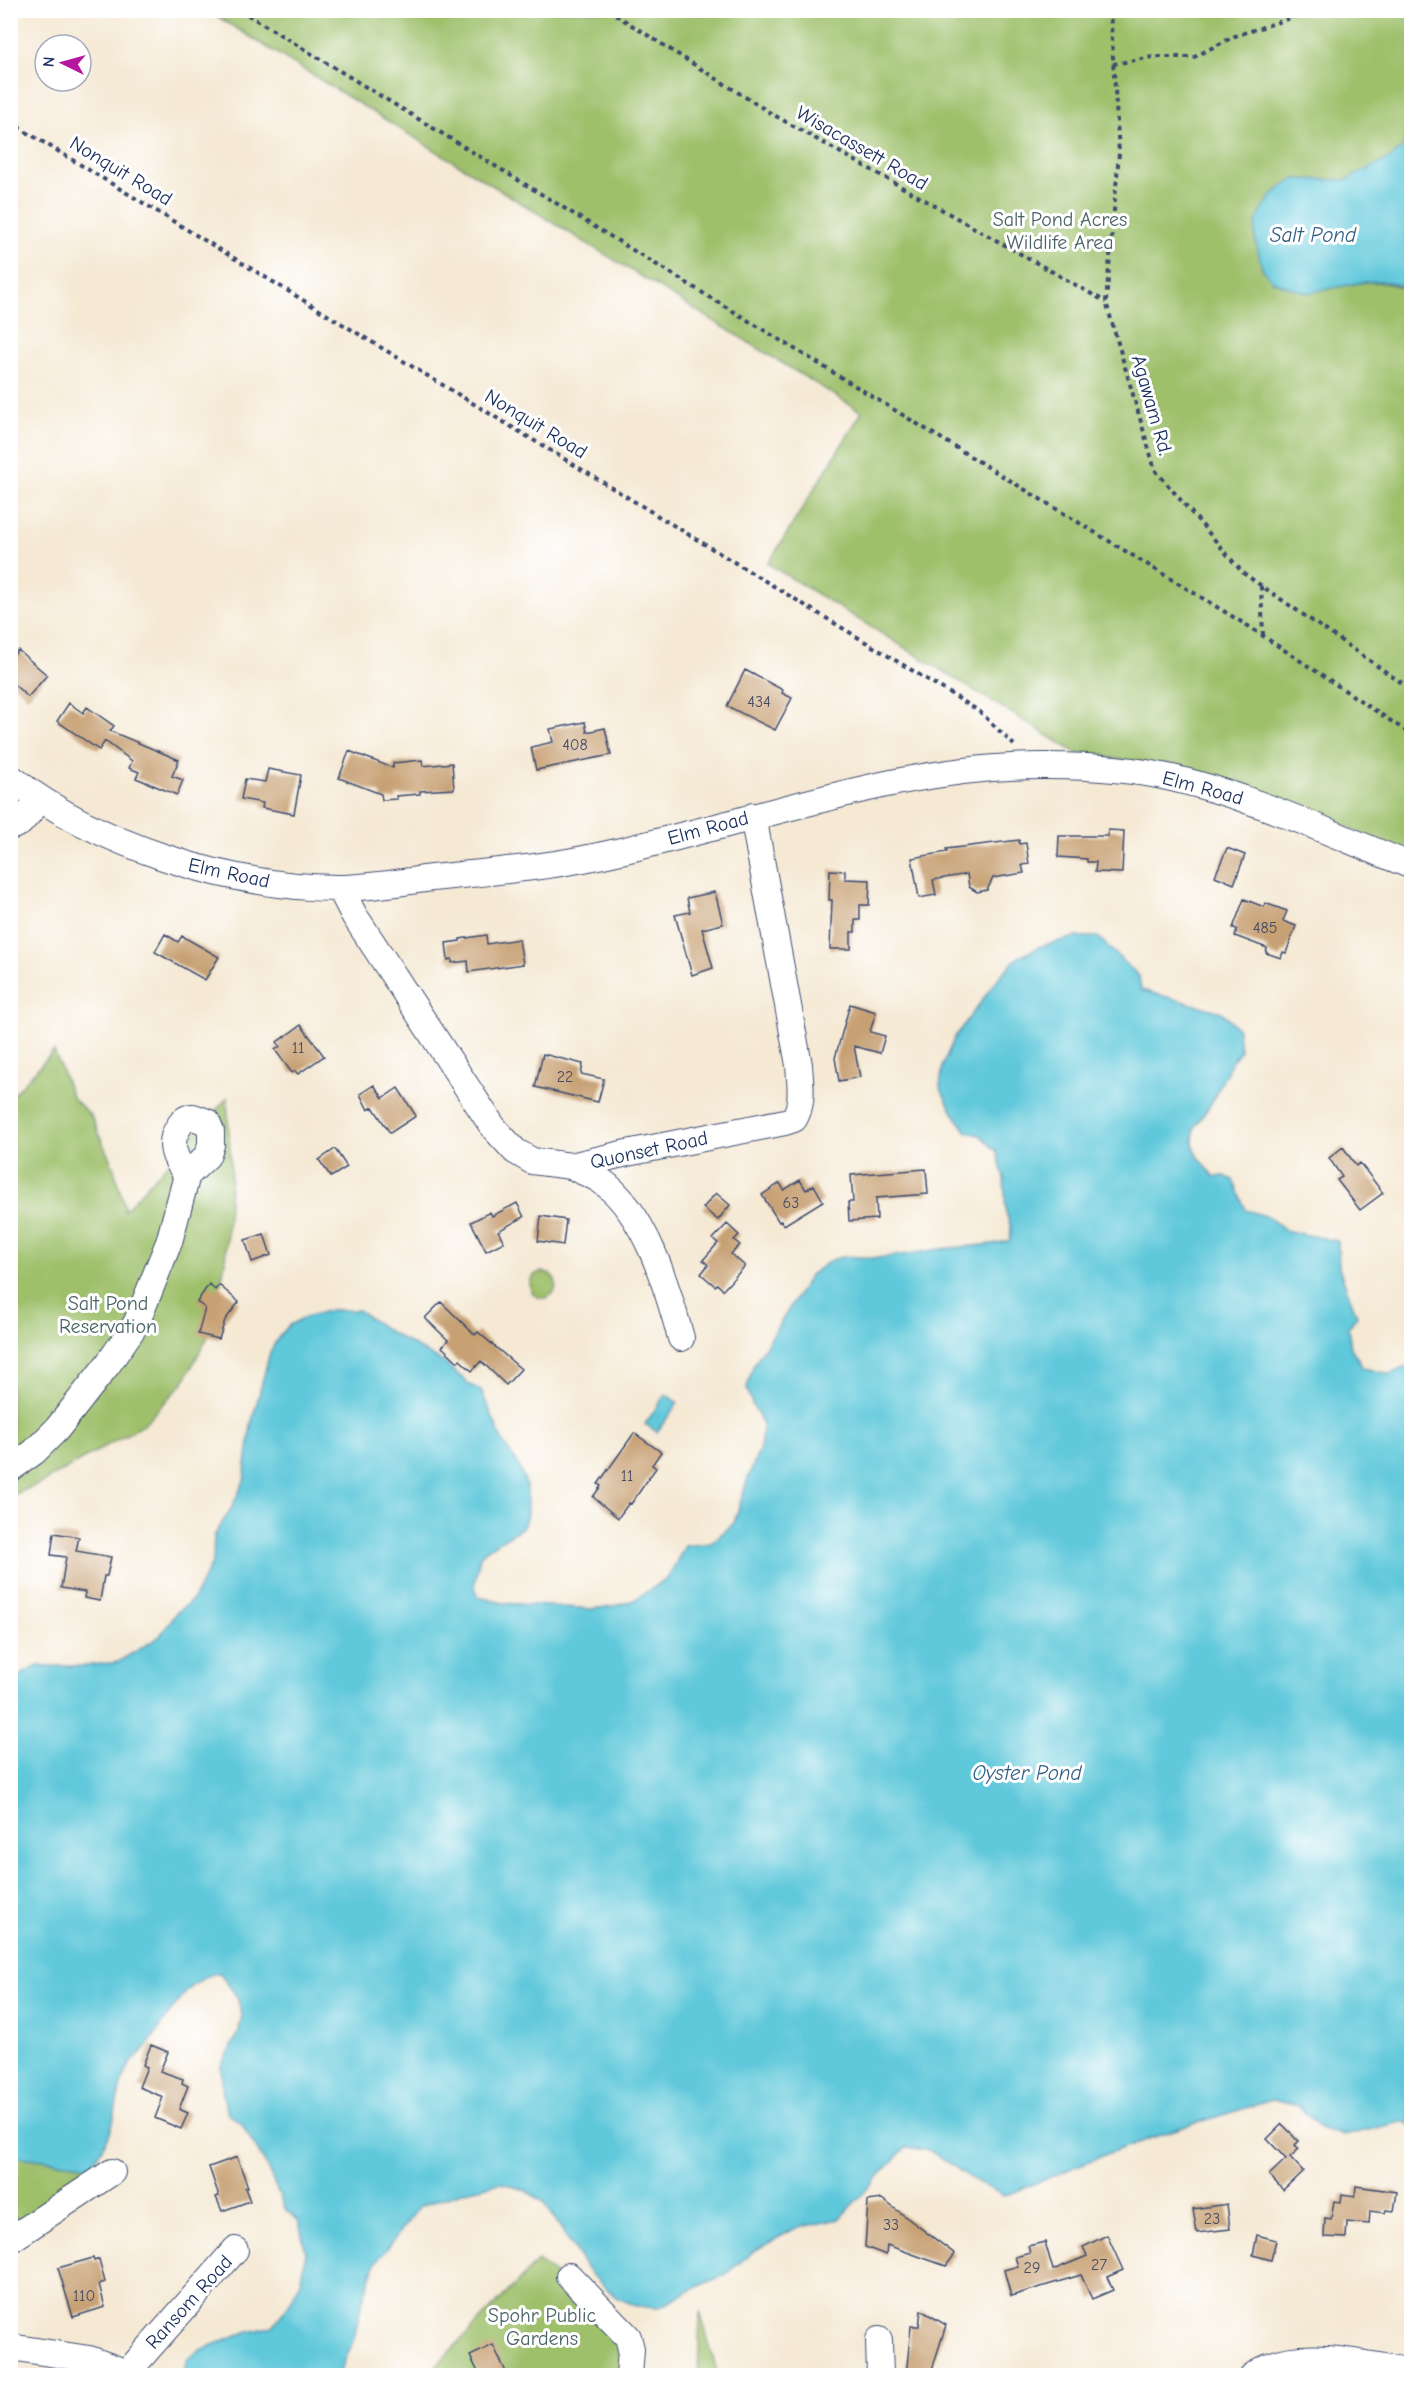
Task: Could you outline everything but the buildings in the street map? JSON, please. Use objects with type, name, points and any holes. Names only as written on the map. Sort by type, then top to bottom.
[{"type":"street","name":"Elm Road","points":[[10,777],[40,799],[106,833],[179,863],[220,874],[273,883],[340,888],[557,864],[614,852],[884,783],[971,770],[1036,766],[1123,770],[1168,777],[1211,788],[1278,812],[1412,866]]},
{"type":"street","points":[[10,827],[20,823],[40,799]]},
{"type":"street","name":"Quonset Road","points":[[340,888],[354,915],[493,1127],[515,1151],[532,1161],[571,1166],[785,1122],[794,1119],[798,1113],[799,1065],[753,816]]},
{"type":"street","points":[[571,1166],[600,1180],[619,1198],[635,1220],[656,1258],[681,1338]]},
{"type":"street","points":[[10,1469],[34,1452],[57,1429],[108,1365],[136,1324],[170,1242],[187,1175]]},
{"type":"street","points":[[10,2240],[112,2172]]},
{"type":"street","name":"Ransom Road","points":[[10,2347],[89,2358],[127,2373],[235,2250]]},
{"type":"street","points":[[570,2276],[628,2337],[631,2349],[629,2376]]},
{"type":"street","points":[[879,2340],[880,2376]]},
{"type":"street","points":[[1253,2376],[1269,2366],[1297,2359],[1339,2360],[1412,2372]]},
{"type":"path","points":[[240,10],[1263,636],[1412,735]]},
{"type":"path","name":"Wisacassett Road","points":[[608,10],[772,114],[1106,302]]},
{"type":"path","name":"Agawam Rd.","points":[[1110,10],[1119,153],[1106,302],[1155,470],[1243,573],[1412,690]]},
{"type":"path","points":[[1113,64],[1152,57],[1194,57],[1235,36],[1300,15],[1305,10]]},
{"type":"path","name":"Nonquit Road","points":[[10,122],[979,711],[1036,766]]},
{"type":"path","points":[[1261,586],[1263,636]]},
{"type":"green space","name":"Salt Pond Acres Wildlife Area","points":[[208,11],[1405,11],[1411,26],[1411,139],[1311,292],[1362,282],[1374,282],[1387,283],[1411,292],[1411,855],[1253,787],[1166,766],[1078,754],[768,564],[862,412]]},
{"type":"green space","name":"Salt Pond Reservation","points":[[54,1051],[72,1097],[91,1116],[113,1166],[124,1211],[227,1098],[231,1173],[225,1263],[211,1331],[183,1383],[143,1425],[43,1482],[11,1496],[10,1098]]},
{"type":"green space","points":[[543,1272],[552,1276],[556,1285],[552,1294],[543,1298],[534,1294],[530,1285],[534,1276]]},
{"type":"green space","points":[[10,2152],[20,2157],[91,2166],[11,2232]]},
{"type":"green space","name":"Spohr Public Gardens","points":[[538,2261],[606,2314],[631,2376],[426,2376]]},
{"type":"green space","points":[[700,2311],[718,2375],[698,2375]]},
{"type":"water","name":"Salt Pond","points":[[1411,139],[1411,292],[1399,285],[1381,281],[1307,293],[1272,281],[1262,268],[1255,238],[1256,222],[1273,194],[1293,179],[1346,180],[1391,158]]},
{"type":"water","name":"Oyster Pond","points":[[1075,937],[1098,937],[1139,976],[1141,990],[1222,1012],[1238,1029],[1240,1051],[1232,1061],[1212,1102],[1194,1128],[1193,1144],[1198,1156],[1214,1177],[1225,1176],[1233,1180],[1246,1210],[1269,1217],[1284,1230],[1338,1241],[1339,1268],[1357,1316],[1348,1328],[1351,1348],[1363,1368],[1390,1374],[1411,1365],[1411,2125],[1401,2122],[1344,2136],[1320,2128],[1299,2106],[1272,2100],[1180,2128],[1109,2153],[1004,2196],[933,2153],[906,2147],[839,2219],[796,2228],[754,2251],[724,2275],[659,2308],[636,2306],[616,2297],[589,2272],[544,2202],[525,2190],[501,2183],[465,2191],[420,2206],[375,2264],[361,2306],[354,2339],[340,2372],[335,2375],[182,2375],[187,2360],[198,2351],[237,2335],[273,2326],[290,2303],[300,2283],[306,2253],[299,2221],[286,2210],[264,2161],[241,2123],[228,2113],[223,2096],[221,2066],[239,2031],[242,2014],[237,1997],[220,1973],[208,1976],[188,1991],[131,2063],[121,2087],[109,2135],[91,2166],[20,2157],[11,2152],[11,1680],[38,1666],[84,1666],[118,1662],[159,1637],[176,1613],[193,1599],[213,1561],[214,1536],[231,1509],[244,1481],[251,1425],[270,1352],[289,1325],[305,1317],[331,1310],[358,1310],[390,1332],[443,1362],[472,1386],[481,1390],[503,1442],[520,1468],[527,1487],[527,1515],[523,1527],[487,1549],[480,1557],[474,1585],[479,1597],[503,1603],[593,1609],[634,1600],[667,1579],[685,1546],[711,1543],[734,1523],[760,1448],[763,1424],[752,1404],[747,1388],[753,1366],[811,1274],[832,1260],[850,1256],[876,1258],[1010,1240],[1011,1228],[1006,1212],[1004,1178],[997,1152],[980,1135],[967,1132],[952,1111],[940,1087],[943,1064],[955,1037],[1000,976],[1017,958],[1041,946]]},
{"type":"water","points":[[666,1394],[678,1403],[657,1432],[645,1424]]}]
